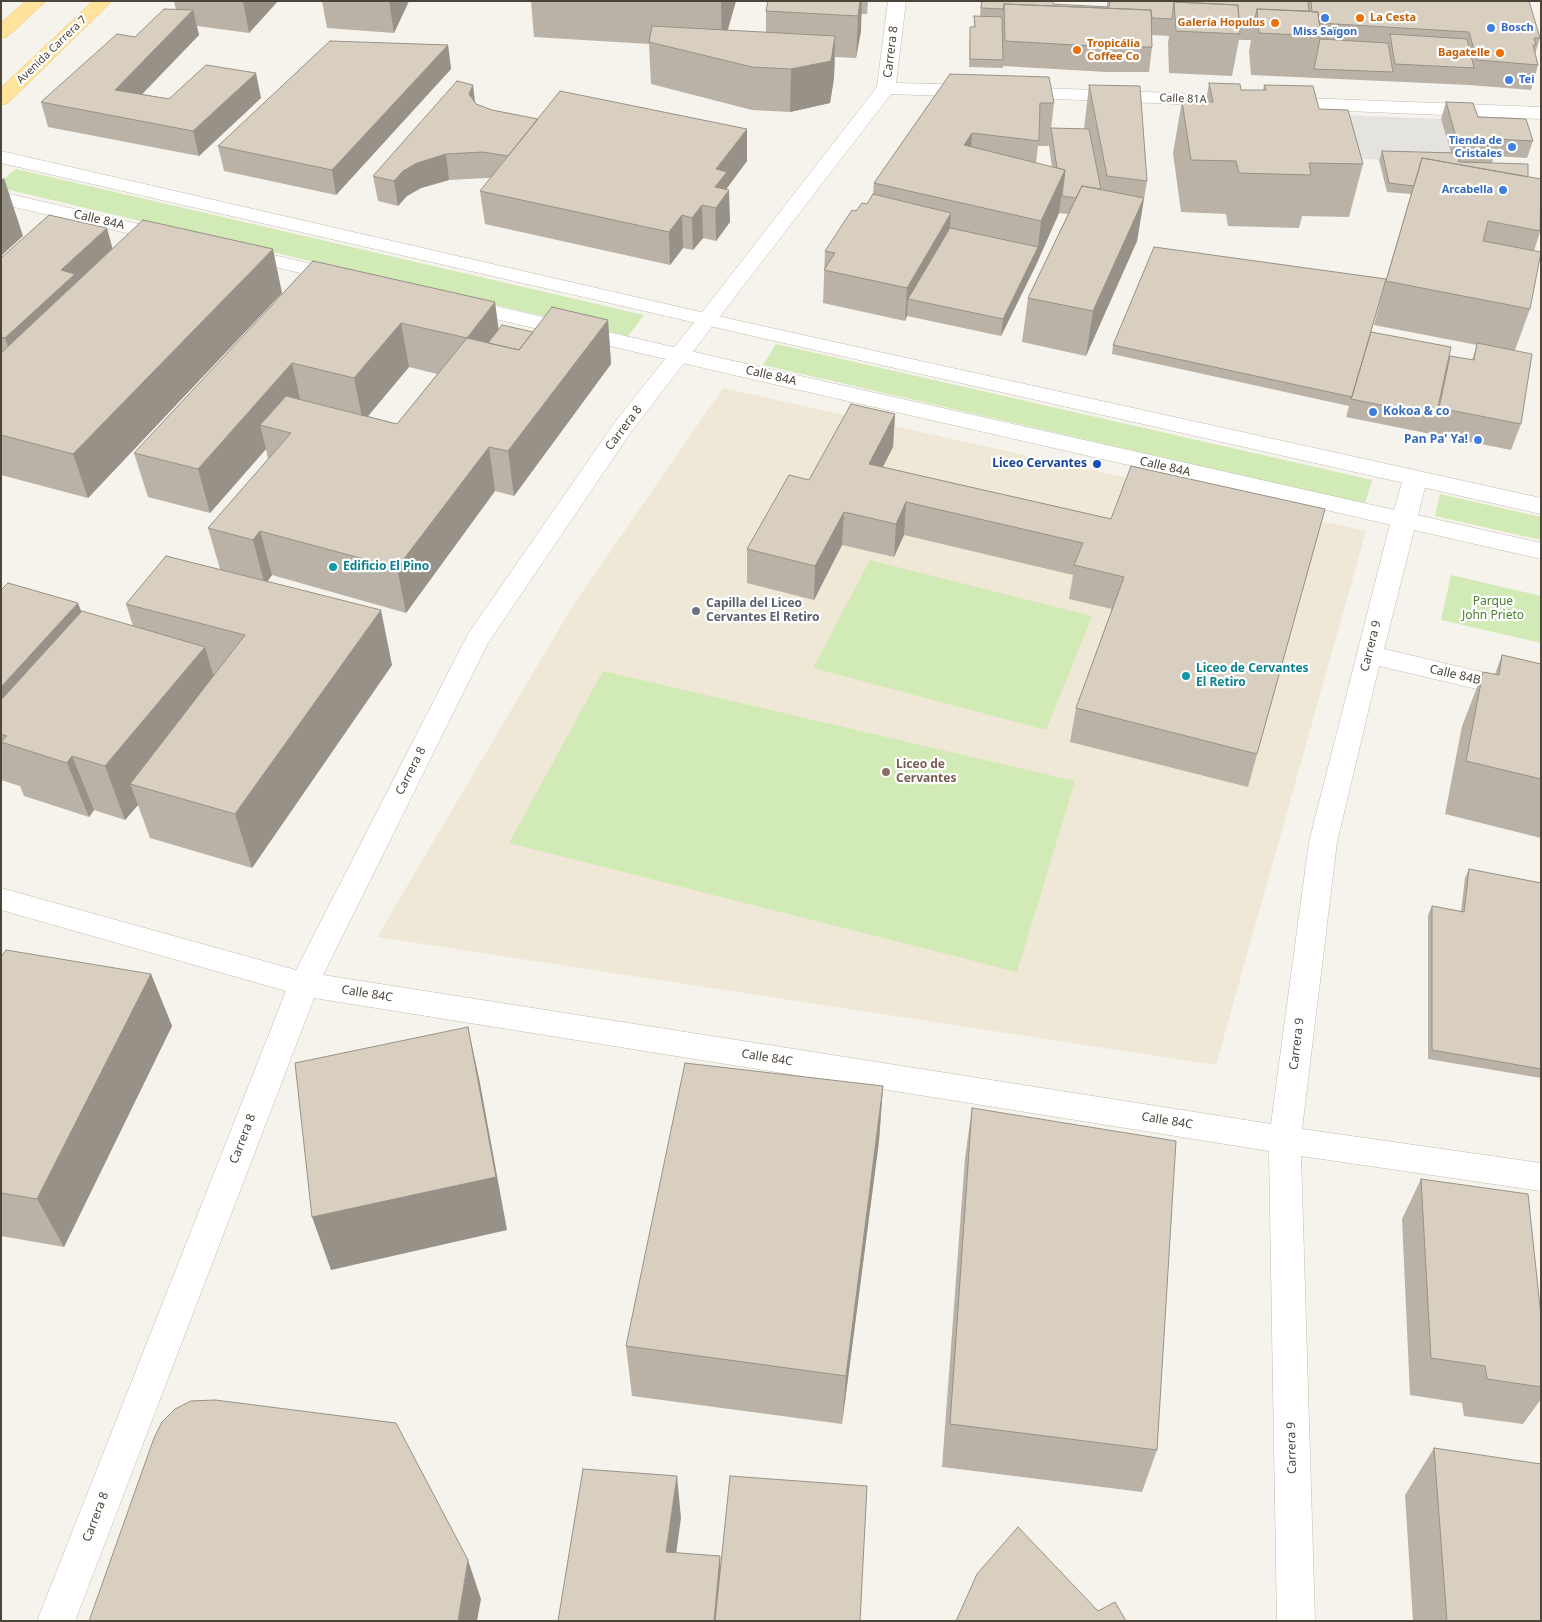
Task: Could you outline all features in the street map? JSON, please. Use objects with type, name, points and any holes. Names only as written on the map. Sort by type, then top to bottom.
[{"type":"main road","points":[[1,33],[37,1]]},
{"type":"main road","name":"Avenida Carrera 7","points":[[1,99],[104,1]]},
{"type":"street","name":"Carrera 8","points":[[56,1621],[304,984],[477,640],[623,427],[708,320],[886,88],[897,1]]},
{"type":"street","name":"Calle 81A","points":[[886,88],[1541,113]]},
{"type":"street","points":[[1,157],[708,320],[1541,506]]},
{"type":"street","name":"Calle 84A","points":[[1,198],[190,241]]},
{"type":"street","points":[[219,248],[364,281]]},
{"type":"street","name":"Calle 84A","points":[[441,299],[1403,521],[1541,551]]},
{"type":"street","name":"Carrera 9","points":[[1296,1621],[1285,1140],[1323,842],[1415,479]]},
{"type":"street","name":"Calle 84B","points":[[1369,655],[1541,695]]},
{"type":"street","name":"Calle 84C","points":[[1,899],[304,984],[1285,1140],[1541,1177]]},
{"type":"shaded area","points":[[1345,115],[1441,119],[1453,162],[1360,159]]},
{"type":"shaded area","name":"Liceo de Cervantes","points":[[723,388],[1366,531],[1216,1065],[377,937],[572,607]]},
{"type":"green space","points":[[16,169],[644,315],[628,336],[1,188],[1,181]]},
{"type":"green space","points":[[776,344],[1372,480],[1365,504],[763,365]]},
{"type":"green space","points":[[1440,494],[1541,517],[1541,540],[1435,516]]},
{"type":"green space","points":[[870,560],[1092,616],[1046,730],[813,668]]},
{"type":"green space","name":"Parque John Prieto","points":[[1451,575],[1541,596],[1541,643],[1441,620]]},
{"type":"green space","points":[[603,671],[1075,781],[1017,972],[509,843]]},
{"type":"building","points":[[768,1],[860,1],[858,16],[766,11]]},
{"type":"building","points":[[982,1],[1053,1],[1053,4],[1109,7],[1110,1],[1308,1],[1309,11],[1257,9],[1254,23],[1239,23],[1238,5],[1174,2],[1172,19],[1152,18],[1151,10],[1004,4],[1003,11],[1003,9],[981,8]]},
{"type":"building","points":[[1311,1],[1529,1],[1540,38],[1534,38],[1536,45],[1533,45],[1538,65],[1477,60],[1469,32],[1319,23],[1318,12],[1312,12]]},
{"type":"building","points":[[1174,2],[1238,5],[1240,34],[1176,31]]},
{"type":"building","points":[[1004,4],[1151,10],[1152,47],[1109,47],[1005,41]]},
{"type":"building","points":[[164,9],[193,10],[115,90],[169,99],[206,65],[256,73],[193,131],[41,102],[117,34],[135,37]]},
{"type":"building","points":[[1257,9],[1318,12],[1321,36],[1259,33]]},
{"type":"building","points":[[974,16],[1002,17],[1003,60],[970,59],[970,27],[975,27]]},
{"type":"building","points":[[652,26],[835,36],[831,61],[791,69],[752,67],[649,42]]},
{"type":"building","points":[[1390,34],[1467,39],[1474,68],[1395,64]]},
{"type":"building","points":[[1320,39],[1388,43],[1393,72],[1314,69]]},
{"type":"building","points":[[330,41],[448,45],[332,170],[218,146]]},
{"type":"building","points":[[950,74],[1049,77],[1054,103],[1040,103],[1039,141],[972,133],[964,145],[1065,170],[1041,221],[874,183]]},
{"type":"building","points":[[457,81],[473,85],[469,94],[476,104],[492,110],[538,119],[508,156],[483,152],[446,154],[417,163],[403,171],[394,181],[373,176]]},
{"type":"building","points":[[1209,83],[1240,84],[1241,90],[1266,90],[1264,85],[1313,86],[1319,109],[1348,110],[1363,164],[1309,163],[1311,175],[1239,173],[1236,161],[1191,160],[1182,101],[1213,102]]},
{"type":"building","points":[[1089,85],[1140,86],[1147,181],[1107,176]]},
{"type":"building","points":[[560,91],[747,129],[716,169],[727,172],[715,187],[729,190],[716,208],[702,205],[692,218],[682,215],[669,232],[480,191]]},
{"type":"building","points":[[1446,102],[1473,103],[1478,117],[1526,119],[1533,141],[1495,139],[1497,146],[1458,144]]},
{"type":"building","points":[[1051,128],[1089,129],[1101,189],[1082,186],[1076,198],[1062,196],[1065,170],[1057,168]]},
{"type":"building","points":[[1382,151],[1456,153],[1459,162],[1528,164],[1528,177],[1422,158],[1414,186],[1389,183]]},
{"type":"building","points":[[1422,158],[1541,179],[1540,231],[1488,221],[1483,241],[1541,252],[1530,309],[1386,281]]},
{"type":"building","points":[[1082,186],[1144,198],[1093,311],[1028,298]]},
{"type":"building","points":[[873,194],[951,213],[907,288],[824,270],[835,253],[825,251],[852,210],[856,211],[862,203],[867,204]]},
{"type":"building","points":[[49,215],[107,228],[61,270],[75,274],[5,338],[1,337],[1,258]]},
{"type":"building","points":[[143,220],[273,249],[73,454],[1,435],[1,353]]},
{"type":"building","points":[[950,228],[1038,247],[1003,319],[908,299]]},
{"type":"building","points":[[1154,247],[1386,279],[1352,397],[1113,345]]},
{"type":"building","points":[[313,261],[495,302],[467,338],[401,323],[354,378],[292,363],[198,469],[134,453]]},
{"type":"building","points":[[552,307],[608,320],[508,451],[489,447],[397,568],[260,531],[253,540],[208,528],[291,433],[260,425],[286,396],[397,424],[467,338],[519,350]]},
{"type":"building","points":[[502,325],[533,332],[519,350],[488,343]]},
{"type":"building","points":[[1371,332],[1451,347],[1436,416],[1351,399]]},
{"type":"building","points":[[1477,343],[1532,354],[1521,424],[1439,408],[1450,356],[1474,360]]},
{"type":"building","name":"Liceo de Cervantes El Retiro","points":[[851,404],[895,414],[869,464],[1111,519],[1131,466],[1325,509],[1257,754],[1076,708],[1124,577],[1074,565],[1083,543],[906,502],[896,524],[844,512],[815,566],[747,549],[789,475],[809,480]]},
{"type":"building","points":[[166,556],[381,610],[235,814],[130,784],[245,635],[126,604]]},
{"type":"building","points":[[8,583],[78,603],[1,687],[1,590]]},
{"type":"building","points":[[82,611],[205,647],[105,766],[72,756],[67,763],[1,742],[7,736],[1,734],[1,700]]},
{"type":"building","points":[[1502,655],[1541,664],[1541,779],[1466,761],[1483,672],[1499,675]]},
{"type":"building","points":[[1469,869],[1541,883],[1541,1069],[1432,1050],[1432,906],[1464,912]]},
{"type":"building","points":[[6,950],[151,974],[37,1199],[1,1193],[1,957]]},
{"type":"building","points":[[468,1027],[496,1177],[312,1217],[295,1063]]},
{"type":"building","points":[[685,1063],[883,1086],[846,1376],[626,1346]]},
{"type":"building","points":[[972,1108],[1176,1141],[1157,1450],[950,1424]]},
{"type":"building","points":[[1421,1179],[1528,1194],[1541,1316],[1541,1387],[1487,1379],[1485,1366],[1431,1358]]},
{"type":"building","points":[[215,1400],[396,1423],[468,1560],[458,1621],[89,1621],[154,1438],[162,1422],[175,1409],[191,1401]]},
{"type":"building","points":[[1434,1448],[1541,1464],[1541,1621],[1447,1621]]},
{"type":"building","points":[[583,1469],[677,1476],[666,1552],[720,1556],[714,1621],[558,1621]]},
{"type":"building","points":[[730,1476],[867,1486],[860,1621],[715,1621]]},
{"type":"building","points":[[1018,1527],[1098,1611],[1115,1602],[1126,1621],[956,1621],[977,1574]]},
{"type":"place","name":"Miss Saïgon","points":[[1325,18]]},
{"type":"place","name":"La Cesta","points":[[1360,18]]},
{"type":"place","name":"Galería Hopulus","points":[[1275,23]]},
{"type":"place","name":"Bosch","points":[[1491,28]]},
{"type":"place","name":"Tropicália Coffee Co","points":[[1077,50]]},
{"type":"place","name":"Bagatelle","points":[[1500,53]]},
{"type":"place","name":"Tei","points":[[1509,80]]},
{"type":"place","name":"Tienda de Cristales","points":[[1512,147]]},
{"type":"place","name":"Arcabella","points":[[1503,190]]},
{"type":"place","name":"Kokoa & co","points":[[1373,412]]},
{"type":"place","name":"Pan Pa' Ya!","points":[[1478,440]]},
{"type":"place","name":"Liceo Cervantes","points":[[1097,464]]},
{"type":"place","name":"Edificio El Pino","points":[[333,567]]},
{"type":"place","name":"Capilla del Liceo Cervantes El Retiro","points":[[696,611]]},
{"type":"place","name":"Liceo de Cervantes El Retiro","points":[[1186,676]]},
{"type":"place","name":"Liceo de Cervantes","points":[[886,772]]}]
